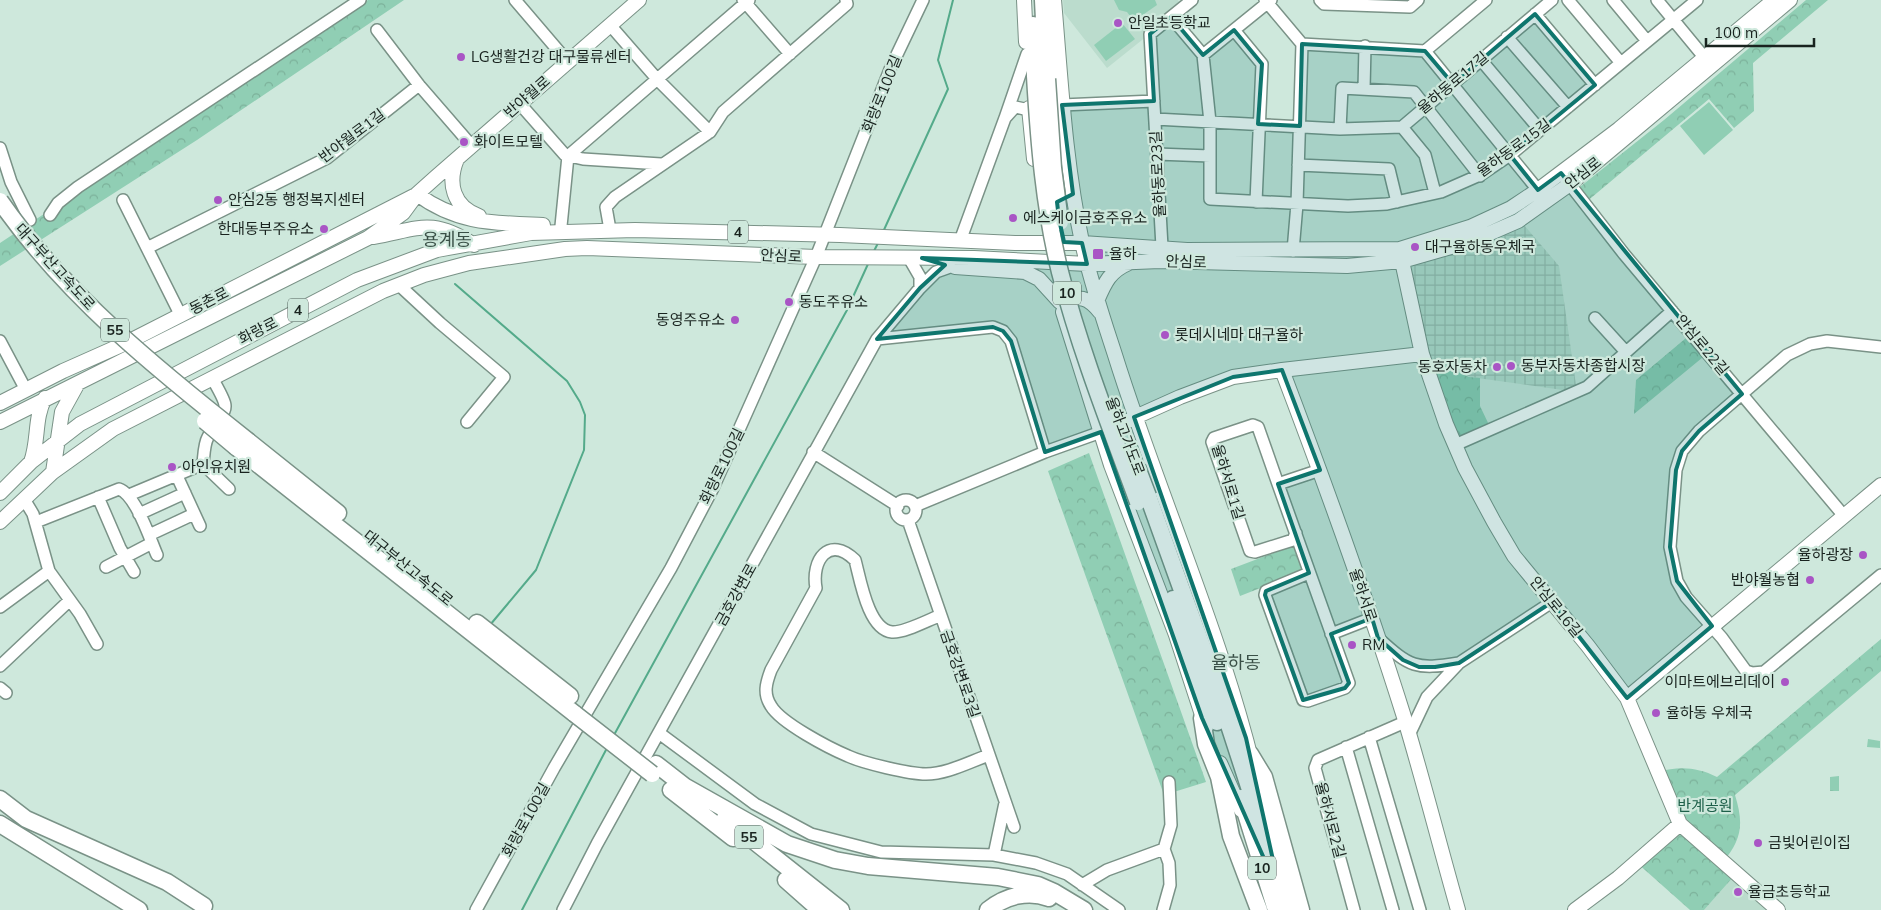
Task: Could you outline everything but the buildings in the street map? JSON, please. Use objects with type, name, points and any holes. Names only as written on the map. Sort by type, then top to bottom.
[{"type":"highway","name":"율하고가도로","points":[[1033,0],[1041,78]]},
{"type":"highway","name":"율하고가도로","points":[[1043,0],[1041,78],[1045,200],[1060,271],[1092,375],[1215,682],[1273,858]]},
{"type":"highway","name":"대구부산고속도로","points":[[0,201],[47,261],[104,320],[242,444]]},
{"type":"highway","name":"대구부산고속도로","points":[[0,220],[38,265],[104,335],[654,769],[825,910]]},
{"type":"highway","name":"율하고가도로","points":[[1143,499],[1231,761],[1249,826]]},
{"type":"highway","points":[[1202,718],[1206,744],[1219,777],[1231,836],[1259,910]]},
{"type":"highway","points":[[1250,754],[1264,777],[1301,910]]},
{"type":"highway","name":"대구부산고속도로","points":[[654,769],[684,786],[841,910]]},
{"type":"highway","points":[[684,786],[787,844],[835,860],[868,866],[998,877],[1038,885],[1084,910]]},
{"type":"highway","points":[[0,799],[26,819]]},
{"type":"highway","points":[[0,806],[166,882],[204,906]]},
{"type":"highway","points":[[0,820],[14,832]]},
{"type":"highway","points":[[0,824],[139,910]]},
{"type":"highway","name":"10","points":[[1249,826],[1276,910]]},
{"type":"highway","name":"10","points":[[1273,858],[1289,910]]},
{"type":"highway","points":[[779,873],[820,910]]},
{"type":"highway","points":[[988,910],[1005,899],[1032,894],[1046,897],[1071,910]]},
{"type":"main road","name":"반야월로","points":[[417,194],[458,156],[639,0]]},
{"type":"main road","points":[[1024,0],[1031,136],[1046,242],[1060,302],[1101,432],[1176,635],[1202,718],[1249,826]]},
{"type":"main road","points":[[1054,0],[1062,105],[1073,194],[1082,243],[1082,264],[1097,300],[1134,417],[1199,593],[1250,754],[1273,858]]},
{"type":"main road","name":"안심로","points":[[497,259],[565,249],[588,248],[816,257],[916,258],[1082,264],[1135,261],[1347,266],[1402,261],[1472,241],[1518,221],[1619,129],[1774,0]]},
{"type":"main road","name":"안심로","points":[[635,230],[840,234],[960,241],[1082,243],[1187,250],[1400,250],[1470,227],[1511,208],[1538,190],[1565,178],[1790,0]]},
{"type":"main road","points":[[458,156],[452,172],[454,196],[470,213],[499,223]]},
{"type":"main road","points":[[1039,193],[1054,203],[1073,194]]},
{"type":"main road","points":[[2,421],[368,238],[403,213],[417,194],[446,212],[478,222],[561,226],[609,224],[635,230]]},
{"type":"main road","name":"동촌로","points":[[0,403],[62,371],[181,316],[417,194]]},
{"type":"main road","points":[[368,238],[421,227],[440,227],[497,259]]},
{"type":"main road","name":"화랑로","points":[[0,493],[31,462],[80,424],[118,402],[357,280],[437,250],[531,233],[635,230]]},
{"type":"main road","points":[[916,258],[950,267],[1025,272],[1039,279],[1060,302]]},
{"type":"main road","name":"화랑로","points":[[0,522],[53,472],[113,429],[364,300],[445,268],[497,259]]},
{"type":"main road","points":[[1097,300],[1105,281],[1116,268],[1135,261]]},
{"type":"main road","name":"안심로16길","points":[[1402,261],[1422,354],[1455,445],[1494,522],[1514,556],[1627,698],[1680,824],[1735,875],[1778,910]]},
{"type":"main road","points":[[1060,302],[1074,297],[1086,299],[1092,302],[1102,315]]},
{"type":"main road","points":[[1101,432],[1233,378],[1282,370],[1422,354]]},
{"type":"main road","name":"율하서로","points":[[1282,370],[1320,470],[1372,618],[1407,728],[1458,910]]},
{"type":"main road","points":[[38,403],[62,371]]},
{"type":"main road","points":[[53,472],[62,412],[78,382]]},
{"type":"main road","points":[[26,390],[38,403],[39,409],[37,437],[31,462]]},
{"type":"main road","points":[[2,421],[28,417],[38,425]]},
{"type":"main road","points":[[1627,698],[1881,485]]},
{"type":"main road","points":[[1575,910],[1618,878],[1680,824]]},
{"type":"street","points":[[50,214],[58,203],[78,187],[360,0]]},
{"type":"street","points":[[516,0],[568,62]]},
{"type":"street","name":"화랑로100길","points":[[476,910],[554,768],[671,568],[713,488],[757,394],[781,333],[826,234],[891,67],[922,0]]},
{"type":"street","name":"율하동로23길","points":[[1162,247],[1150,34],[1192,0]]},
{"type":"street","points":[[1320,0],[1324,4],[1410,7],[1418,0]]},
{"type":"street","points":[[1302,44],[1365,46],[1425,51],[1486,0]]},
{"type":"street","name":"율하동로17길","points":[[1402,127],[1552,0]]},
{"type":"street","points":[[1568,0],[1621,63]]},
{"type":"street","points":[[1613,0],[1647,41]]},
{"type":"street","points":[[1657,0],[1704,58]]},
{"type":"street","name":"율하동로15길","points":[[1210,156],[1210,199],[1348,206],[1397,202],[1435,193],[1480,176],[1510,155],[1696,0]]},
{"type":"street","points":[[561,226],[568,156],[746,1],[790,54]]},
{"type":"street","points":[[609,224],[606,212],[609,204],[661,164],[710,132],[723,112],[849,1]]},
{"type":"street","points":[[1204,55],[1268,1],[1302,44],[1297,204],[1293,251]]},
{"type":"street","points":[[1535,14],[1594,85]]},
{"type":"street","points":[[1157,154],[1210,156],[1210,122],[1204,55],[1171,17]]},
{"type":"street","points":[[610,25],[657,79],[710,132]]},
{"type":"street","points":[[377,30],[419,85],[471,145]]},
{"type":"street","points":[[1234,30],[1262,64],[1256,202]]},
{"type":"street","points":[[1507,37],[1568,108]]},
{"type":"street","points":[[1364,89],[1365,46]]},
{"type":"street","points":[[1425,51],[1538,190]]},
{"type":"street","points":[[960,241],[1026,54]]},
{"type":"street","points":[[1481,60],[1540,130]]},
{"type":"street","name":"반야월로1길","points":[[147,248],[327,158],[419,85]]},
{"type":"street","points":[[1340,128],[1342,88],[1414,92],[1480,176]]},
{"type":"street","points":[[1062,105],[1154,100]]},
{"type":"street","points":[[520,104],[565,156],[661,164]]},
{"type":"street","points":[[1005,118],[1014,107],[1029,110]]},
{"type":"street","points":[[1155,119],[1340,128],[1402,127],[1424,155],[1435,193]]},
{"type":"street","points":[[0,148],[10,182],[30,220]]},
{"type":"street","points":[[1298,165],[1389,168],[1397,202]]},
{"type":"street","name":"안심로22길","points":[[1565,178],[1672,311],[1844,516]]},
{"type":"street","points":[[123,200],[181,316]]},
{"type":"street","points":[[916,258],[920,288]]},
{"type":"street","name":"금호강변로","points":[[563,910],[597,844],[877,339],[936,272],[950,267]]},
{"type":"street","points":[[399,285],[440,323],[504,377],[467,422]]},
{"type":"street","points":[[1455,445],[1586,387],[1672,311]]},
{"type":"street","points":[[1595,318],[1626,352]]},
{"type":"street","points":[[877,339],[993,327],[1003,332],[1011,341],[1045,452]]},
{"type":"street","points":[[0,341],[26,390]]},
{"type":"street","points":[[1881,346],[1827,341],[1810,344],[1787,355],[1699,431],[1682,451],[1676,470],[1670,547],[1677,581],[1686,597],[1712,626],[1746,671],[1752,673],[1764,672],[1881,575]]},
{"type":"street","points":[[203,464],[207,438],[225,413],[225,401],[212,378]]},
{"type":"street","name":"율하서로1길","points":[[1296,534],[1293,540],[1256,552],[1250,551],[1212,442],[1214,438],[1253,424],[1258,427],[1349,683],[1345,688],[1308,701],[1303,700],[1265,595],[1266,590],[1309,573]]},
{"type":"street","points":[[915,506],[1045,452],[1101,432]]},
{"type":"street","points":[[813,452],[898,506]]},
{"type":"street","points":[[129,495],[203,464]]},
{"type":"street","points":[[203,464],[229,489]]},
{"type":"street","points":[[1278,484],[1320,470]]},
{"type":"street","points":[[178,476],[200,526]]},
{"type":"street","points":[[36,522],[119,489],[129,495],[157,555]]},
{"type":"street","points":[[139,514],[185,493]]},
{"type":"street","points":[[98,497],[124,556],[134,572]]},
{"type":"street","points":[[24,499],[36,522],[49,571],[70,600],[97,644]]},
{"type":"street","points":[[898,506],[906,501],[915,506]]},
{"type":"street","points":[[898,506],[898,514],[902,519],[908,520],[915,515],[915,506]]},
{"type":"street","points":[[106,567],[194,514]]},
{"type":"street","name":"금호강변로3길","points":[[908,520],[939,616],[1014,827]]},
{"type":"street","points":[[939,616],[900,631],[892,632],[885,630],[876,623],[868,604],[855,560],[848,553],[840,549],[832,550],[818,560],[815,568],[816,588],[771,670],[766,683],[766,694],[771,706],[788,723],[849,756],[861,760],[927,774],[939,772],[988,755]]},
{"type":"street","points":[[0,607],[49,571]]},
{"type":"street","points":[[0,666],[70,600]]},
{"type":"street","points":[[1407,728],[1427,697],[1459,663],[1552,602]]},
{"type":"street","points":[[1331,634],[1372,618]]},
{"type":"street","points":[[1378,638],[1403,660],[1419,667],[1459,663]]},
{"type":"street","name":"율하서로2길","points":[[1354,910],[1315,768],[1318,760],[1369,737],[1407,728]]},
{"type":"street","points":[[659,733],[755,804],[812,834],[881,852],[994,855],[1036,863],[1067,874],[1119,910]]},
{"type":"street","points":[[1369,737],[1420,910]]},
{"type":"street","points":[[1346,747],[1393,910]]},
{"type":"street","points":[[1164,909],[1170,885],[1169,862],[1164,849],[1171,825],[1169,782]]},
{"type":"street","points":[[994,855],[1005,803]]},
{"type":"street","points":[[1082,885],[1107,870],[1164,849]]},
{"type":"highlighted area","points":[[1535,14],[1595,85],[1510,155],[1538,190],[1561,173],[1742,394],[1699,431],[1682,451],[1676,470],[1670,547],[1677,581],[1712,626],[1627,698],[1552,602],[1459,663],[1435,667],[1419,667],[1403,660],[1378,638],[1372,618],[1331,634],[1349,683],[1345,688],[1303,700],[1265,595],[1266,591],[1309,573],[1278,484],[1320,470],[1282,370],[1233,377],[1134,417],[1246,738],[1273,860],[1266,863],[1202,718],[1101,432],[1045,452],[1011,341],[1003,331],[993,327],[877,339],[920,288],[945,265],[922,258],[1087,264],[1082,243],[1064,242],[1059,219],[1057,202],[1073,194],[1062,105],[1154,101],[1150,34],[1171,17],[1203,55],[1234,30],[1262,64],[1258,124],[1300,126],[1302,44],[1425,51],[1453,84]]},
{"type":"shaded area","name":"안일초등학교","points":[[1063,0],[1178,0],[1182,8],[1107,68],[1064,13]]},
{"type":"shaded area","points":[[1513,212],[1559,266],[1577,392],[1470,377],[1422,354],[1401,255]]},
{"type":"shaded area","name":"율금초등학교","points":[[1735,875],[1778,910],[1704,910]]},
{"type":"green space","points":[[368,0],[404,0],[197,140],[0,266],[0,243]]},
{"type":"green space","points":[[1114,0],[1155,0],[1157,5],[1134,21],[1127,12],[1119,10]]},
{"type":"green space","points":[[1806,0],[1828,0],[1753,63],[1754,111],[1734,128],[1709,99],[1585,203],[1576,190],[1664,120]]},
{"type":"green space","points":[[1122,23],[1135,39],[1106,61],[1094,45]]},
{"type":"green space","points":[[1709,102],[1733,130],[1704,155],[1680,126]]},
{"type":"green space","points":[[1692,333],[1708,353],[1634,414],[1636,380]]},
{"type":"green space","points":[[1422,354],[1469,377],[1480,378],[1480,406],[1491,429],[1455,445]]},
{"type":"green space","points":[[1089,453],[1206,782],[1164,795],[1048,471]]},
{"type":"green space","points":[[1294,545],[1304,571],[1240,596],[1231,569]]},
{"type":"green space","name":"반계공원","points":[[1881,639],[1881,671],[1735,795],[1740,815],[1739,831],[1734,847],[1722,863],[1735,875],[1704,910],[1690,910],[1636,862],[1679,824],[1658,772],[1673,769],[1695,769],[1717,777]]},
{"type":"green space","points":[[1868,739],[1880,741],[1880,748],[1867,747]]},
{"type":"green space","points":[[1839,776],[1839,791],[1830,791],[1830,777]]},
{"type":"waterway","points":[[883,232],[948,89],[938,60],[953,0]]},
{"type":"waterway","points":[[873,253],[878,243]]},
{"type":"waterway","points":[[614,735],[847,310],[868,264]]},
{"type":"waterway","points":[[455,284],[567,381],[580,402],[585,415],[584,450],[536,570],[490,625]]},
{"type":"waterway","points":[[522,910],[607,748]]},
{"type":"place","name":"안일초등학교","points":[[1118,23]]},
{"type":"place","name":"LG생활건강 대구물류센터","points":[[461,57]]},
{"type":"place","name":"화이트모텔","points":[[464,142]]},
{"type":"place","name":"안심2동 행정복지센터","points":[[218,200]]},
{"type":"place","name":"에스케이금호주유소","points":[[1013,218]]},
{"type":"place","name":"한대동부주유소","points":[[324,229]]},
{"type":"place","name":"대구율하동우체국","points":[[1415,247]]},
{"type":"place","name":"율하","points":[[1098,254]]},
{"type":"place","name":"동도주유소","points":[[789,302]]},
{"type":"place","name":"동영주유소","points":[[735,320]]},
{"type":"place","name":"롯데시네마 대구율하","points":[[1165,335]]},
{"type":"place","name":"동부자동차종합시장","points":[[1511,366]]},
{"type":"place","name":"동호자동차","points":[[1497,367]]},
{"type":"place","name":"아인유치원","points":[[172,467]]},
{"type":"place","name":"율하광장","points":[[1863,555]]},
{"type":"place","name":"반야월농협","points":[[1810,580]]},
{"type":"place","name":"RM","points":[[1352,645]]},
{"type":"place","name":"이마트에브리데이","points":[[1785,682]]},
{"type":"place","name":"율하동 우체국","points":[[1656,713]]},
{"type":"place","name":"금빛어린이집","points":[[1758,843]]},
{"type":"place","name":"율금초등학교","points":[[1738,892]]},
{"type":"district","name":"용계동","points":[[447,240]]},
{"type":"district","name":"율하동","points":[[1236,663]]}]
